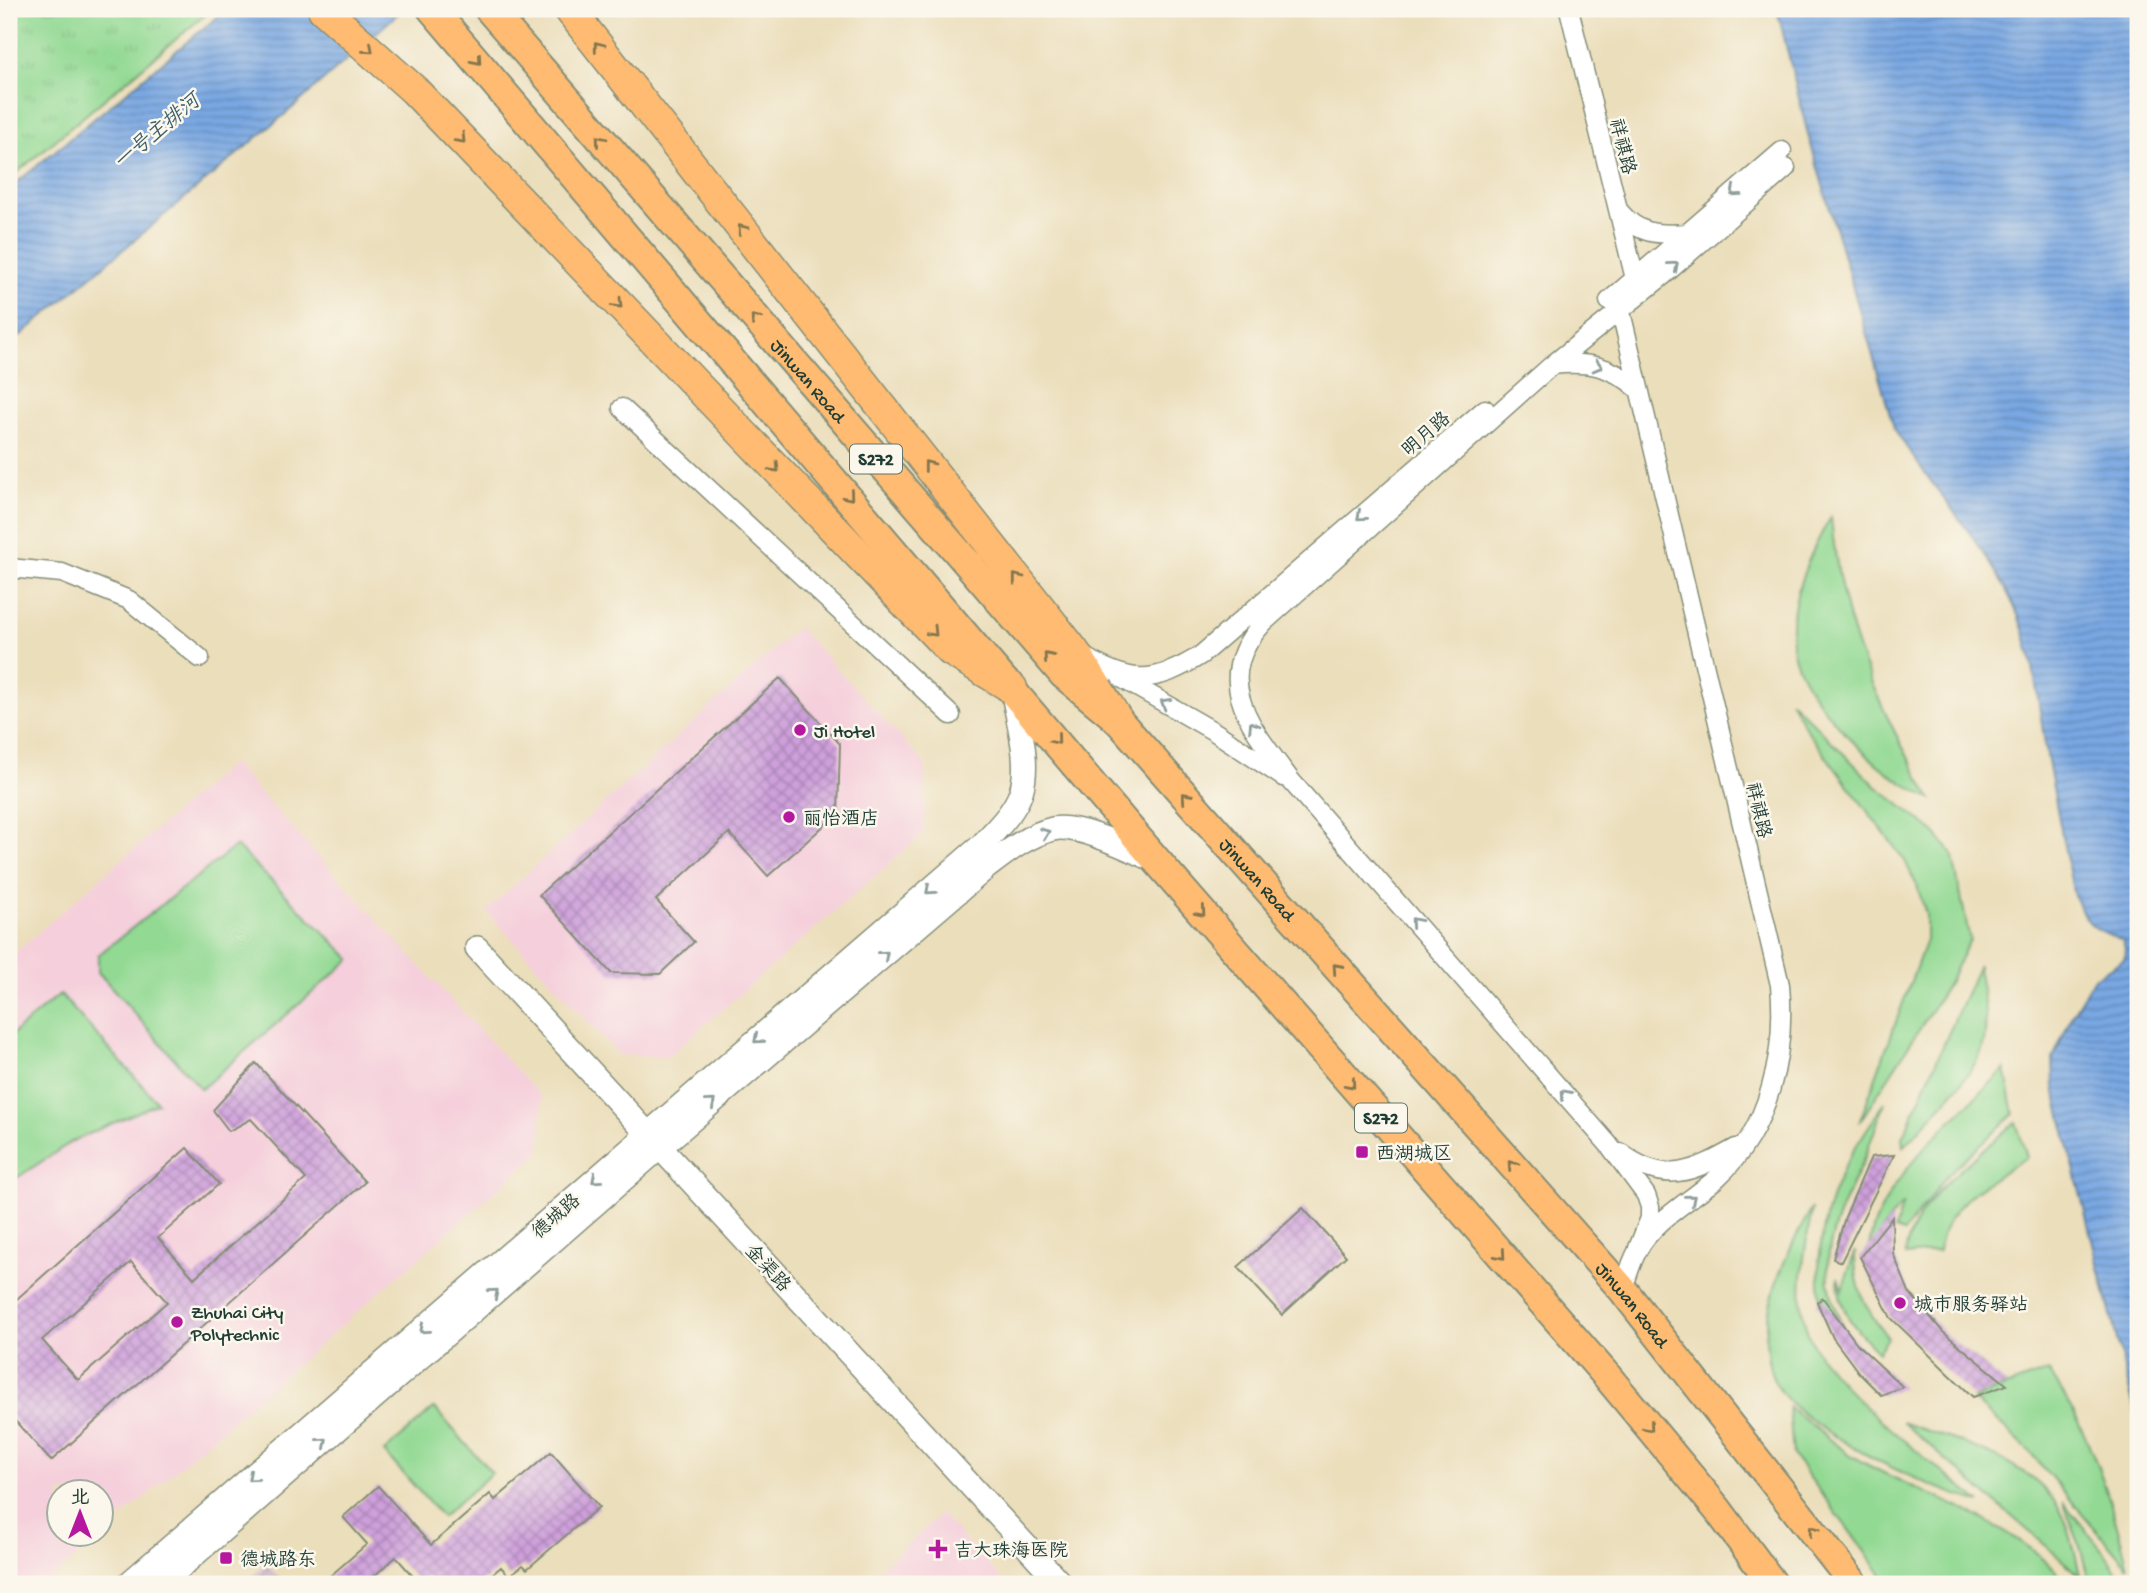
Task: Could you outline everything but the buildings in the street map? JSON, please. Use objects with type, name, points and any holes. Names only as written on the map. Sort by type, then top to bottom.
[{"type":"highway","points":[[323,9],[414,90],[951,651],[1012,688]]},
{"type":"highway","points":[[569,9],[1074,651],[1117,719]]},
{"type":"main road","name":"S272","points":[[432,9],[1157,861],[1606,1375],[1718,1510],[1773,1584]]},
{"type":"main road","name":"Jinwan Road","points":[[489,9],[1063,675],[1117,719],[1623,1290],[1854,1584]]},
{"type":"street","name":"祥祺路","points":[[1569,9],[1636,287]]},
{"type":"street","name":"明月路","points":[[1636,287],[1688,233],[1782,151]]},
{"type":"street","name":"明月路","points":[[1074,651],[1115,674],[1141,678],[1164,674],[1201,655],[1618,301],[1786,169]]},
{"type":"street","points":[[1618,211],[1631,225],[1646,233],[1688,233]]},
{"type":"street","name":"明月路","points":[[1292,782],[1250,724],[1240,703],[1236,678],[1240,654],[1263,623],[1552,365],[1618,301]]},
{"type":"street","name":"祥祺路","points":[[1618,301],[1780,985],[1783,1022],[1774,1082],[1745,1143],[1719,1175],[1664,1221],[1638,1248],[1623,1290]]},
{"type":"street","points":[[1552,365],[1580,362],[1602,365],[1637,388]]},
{"type":"street","points":[[622,408],[951,715]]},
{"type":"street","points":[[9,568],[62,573],[129,600],[200,658]]},
{"type":"street","points":[[1115,674],[1215,732],[1292,782],[1609,1145],[1646,1195],[1650,1207],[1650,1218],[1638,1248]]},
{"type":"street","points":[[984,856],[1021,792],[1022,746],[1012,688]]},
{"type":"street","points":[[984,856],[1055,828],[1096,835],[1157,861]]},
{"type":"street","name":"德城路","points":[[128,1584],[653,1141],[984,856]]},
{"type":"street","name":"金渠路","points":[[477,948],[1061,1584]]},
{"type":"street","name":"德城路","points":[[161,1584],[653,1141]]},
{"type":"street","points":[[1609,1145],[1632,1162],[1654,1171],[1677,1174],[1700,1168],[1745,1143]]},
{"type":"shaded area","points":[[798,627],[926,765],[923,834],[668,1057],[619,1055],[486,911]]},
{"type":"shaded area","name":"Zhuhai City Polytechnic","points":[[232,763],[542,1098],[540,1152],[116,1522],[116,1478],[46,1478],[46,1548],[86,1548],[45,1584],[9,1584],[9,958]]},
{"type":"shaded area","name":"吉大珠海医院","points":[[941,1514],[1006,1584],[864,1584]]},
{"type":"shaded area","points":[[266,1564],[283,1582],[243,1584]]},
{"type":"green space","points":[[9,9],[212,9],[9,179]]},
{"type":"green space","points":[[1831,517],[1843,596],[1864,664],[1878,697],[1931,799],[1880,766],[1847,736],[1816,698],[1796,660],[1792,627],[1797,594],[1808,561]]},
{"type":"green space","points":[[1790,700],[1876,786],[1932,830],[1952,853],[1970,940],[1945,989],[1859,1123],[1926,940],[1926,914],[1905,861],[1810,735]]},
{"type":"green space","points":[[236,846],[351,959],[201,1089],[98,972],[98,955]]},
{"type":"green space","points":[[1978,967],[1985,1019],[1982,1049],[1959,1085],[1904,1147],[1903,1136]]},
{"type":"green space","points":[[60,994],[158,1103],[73,1141],[9,1183],[9,1037]]},
{"type":"green space","points":[[2005,1069],[2014,1114],[1948,1174],[1904,1232],[1895,1229],[1903,1203],[1881,1231],[1868,1259],[1872,1232],[1883,1205],[1899,1180],[1940,1131]]},
{"type":"green space","points":[[1885,1102],[1836,1223],[1831,1243],[1829,1282],[1843,1326],[1822,1308],[1819,1260],[1824,1227],[1832,1195],[1843,1171]]},
{"type":"green space","points":[[2016,1122],[2027,1157],[1985,1184],[1959,1206],[1942,1234],[1939,1251],[1905,1255],[1910,1234],[1933,1197],[1965,1165]]},
{"type":"green space","points":[[1812,1208],[1801,1289],[1804,1321],[1820,1357],[1838,1379],[1885,1425],[1981,1503],[1897,1470],[1832,1435],[1784,1395],[1772,1375],[1767,1354],[1769,1310],[1782,1267]]},
{"type":"green space","points":[[1855,1251],[1857,1276],[1863,1298],[1873,1318],[1888,1338],[1878,1352],[1855,1327],[1841,1299],[1838,1277],[1842,1290]]},
{"type":"green space","points":[[2049,1371],[2077,1419],[2098,1465],[2128,1567],[2029,1451],[1973,1399]]},
{"type":"green space","points":[[1789,1407],[1856,1458],[2001,1529],[2048,1563],[2066,1584],[1889,1584],[1793,1455]]},
{"type":"green space","points":[[434,1408],[492,1473],[442,1517],[384,1452]]},
{"type":"green space","points":[[1902,1422],[1997,1457],[2040,1485],[2056,1503],[2067,1525],[2082,1583],[2075,1572],[2045,1545]]},
{"type":"green space","points":[[2063,1502],[2103,1551],[2125,1584],[2090,1584],[2079,1543]]},
{"type":"water","name":"一号主排河","points":[[227,9],[403,9],[296,105],[9,345],[9,189]]},
{"type":"water","points":[[1777,9],[2138,9],[2138,1424],[2054,1088],[2053,1058],[2073,1013],[2094,978],[2124,959],[2126,953],[2123,940],[2092,925],[2074,896],[2030,655],[2013,604],[1986,557],[1894,428],[1807,131]]},
{"type":"place","name":"Ji Hotel","points":[[800,730]]},
{"type":"place","name":"丽怡酒店","points":[[789,817]]},
{"type":"place","name":"西湖城区","points":[[1362,1152]]},
{"type":"place","name":"城市服务驿站","points":[[1900,1303]]},
{"type":"place","name":"Zhuhai City Polytechnic","points":[[177,1322]]},
{"type":"place","name":"吉大珠海医院","points":[[938,1549]]},
{"type":"place","name":"德城路东","points":[[226,1558]]}]
